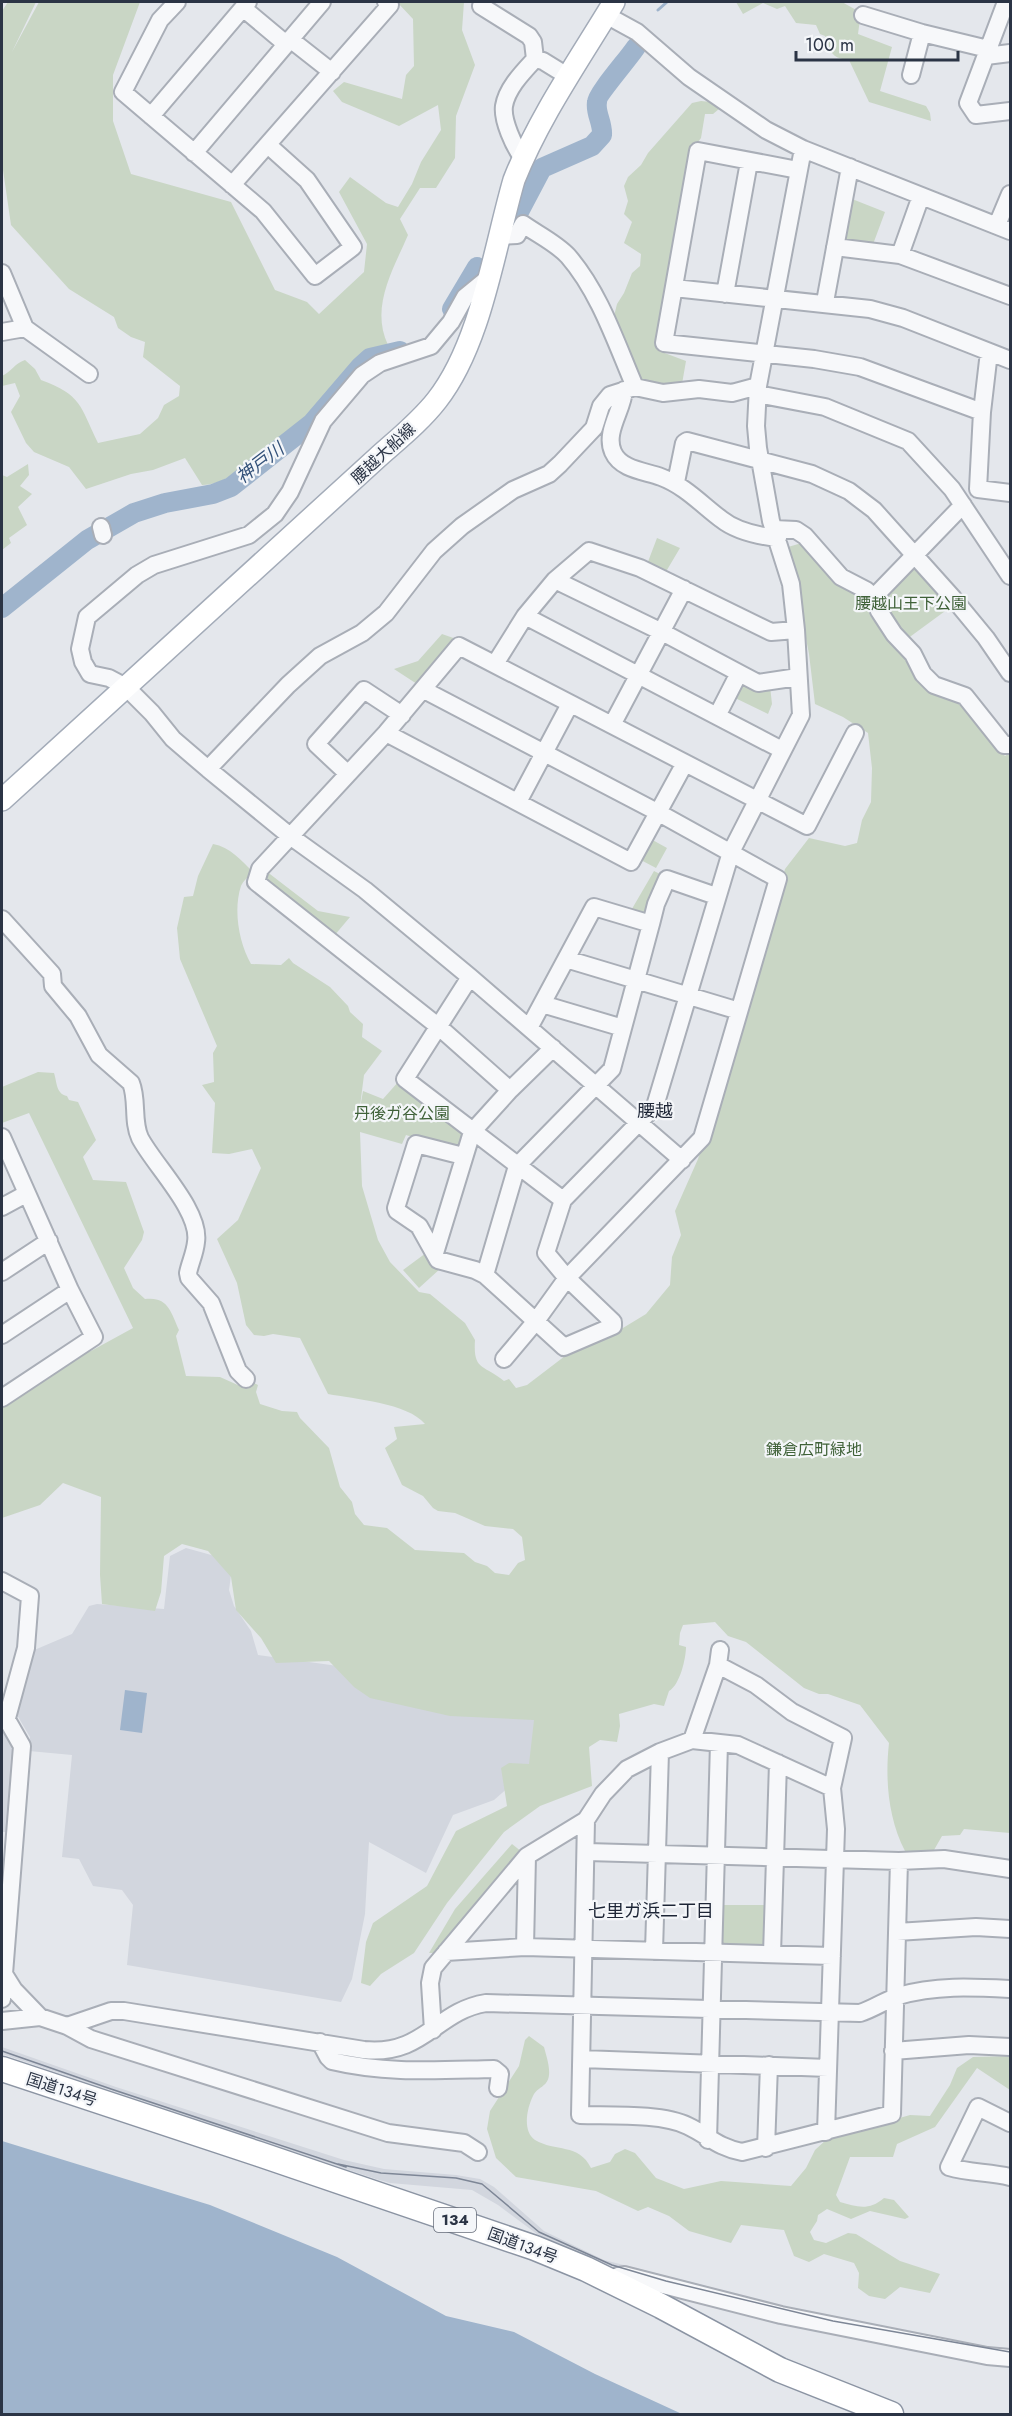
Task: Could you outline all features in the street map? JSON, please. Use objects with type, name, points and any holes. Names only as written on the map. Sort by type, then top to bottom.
[{"type":"highway","name":"国道134号","points":[[2,2069],[535,2248],[614,2283],[780,2370],[891,2415]]},
{"type":"main road","name":"腰越大船線","points":[[2,800],[369,466],[437,400],[456,371],[468,344],[514,180],[523,158],[610,8]]},
{"type":"street","points":[[159,2],[160,20]]},
{"type":"street","points":[[177,2],[160,20],[123,92],[263,211],[315,276],[353,247],[307,180],[268,145]]},
{"type":"street","points":[[194,153],[322,2]]},
{"type":"street","points":[[232,185],[390,5],[386,2]]},
{"type":"street","points":[[483,2],[481,6],[529,36],[533,42],[535,59],[517,80],[504,106],[514,147],[523,158]]},
{"type":"street","points":[[1006,2],[968,103],[976,115],[1011,111]]},
{"type":"street","points":[[151,116],[246,4],[288,42],[332,72]]},
{"type":"street","points":[[610,8],[689,77],[766,130],[803,149],[1004,228],[1011,194]]},
{"type":"street","points":[[863,15],[987,53],[1011,52]]},
{"type":"street","points":[[911,75],[922,33]]},
{"type":"street","points":[[535,59],[543,60],[569,77]]},
{"type":"street","points":[[463,1156],[416,1144],[396,1208],[419,1226],[438,1260],[485,1275],[564,1347],[613,1326],[614,1322],[567,1278],[546,1253],[563,1200],[655,1106],[731,852],[801,715],[796,630],[790,584],[776,534],[760,460],[756,426],[758,390],[764,354],[803,149]]},
{"type":"street","points":[[798,170],[698,152],[664,343],[860,367],[982,412]]},
{"type":"street","points":[[724,294],[749,162]]},
{"type":"street","points":[[825,302],[850,167]]},
{"type":"street","points":[[900,255],[921,196]]},
{"type":"street","points":[[499,236],[517,235],[523,224],[566,255],[587,283],[610,330],[630,389],[614,421],[610,438],[614,455],[632,468],[676,482],[723,521],[751,533],[776,534],[796,530],[805,536],[841,577],[866,590],[874,597],[879,611],[894,634],[913,654],[923,674],[934,685],[965,696],[1004,745],[1011,745]]},
{"type":"street","points":[[835,247],[900,255],[1011,296]]},
{"type":"street","points":[[2,273],[25,328],[90,374]]},
{"type":"street","points":[[487,279],[465,297],[451,322],[431,346],[380,363],[362,375],[323,421],[290,492],[275,514],[249,535],[154,565],[136,575],[87,617],[80,644],[83,662],[90,674],[109,678],[126,687],[152,713],[173,739],[208,769],[291,836],[365,890],[470,977],[682,1160]]},
{"type":"street","points":[[674,288],[825,302],[888,313],[1011,360]]},
{"type":"street","points":[[2,332],[25,328]]},
{"type":"street","points":[[989,352],[982,412],[978,489],[1011,493]]},
{"type":"street","points":[[208,769],[288,685],[320,656],[362,633],[386,613],[434,551],[462,526],[513,490],[549,474],[594,428],[605,399],[610,395],[630,389],[663,393],[699,389],[732,393],[758,390],[825,407],[899,436],[908,441],[935,469],[963,505],[1011,576]]},
{"type":"street","points":[[676,482],[684,443],[687,441],[812,474],[849,491],[874,510],[986,638],[1011,673]]},
{"type":"street","points":[[874,597],[963,505]]},
{"type":"street","points":[[495,664],[525,616],[555,580],[589,551],[640,568],[771,632],[796,630]]},
{"type":"street","points":[[555,580],[662,632],[758,683],[798,677]]},
{"type":"street","points":[[612,725],[684,589]]},
{"type":"street","points":[[525,616],[782,750]]},
{"type":"street","points":[[510,1090],[439,1027],[256,882],[260,869],[386,733],[459,646],[808,825],[855,733]]},
{"type":"street","points":[[717,716],[739,673]]},
{"type":"street","points":[[348,774],[316,744],[364,690],[402,715]]},
{"type":"street","points":[[424,690],[659,813],[778,879],[702,1138],[567,1278],[536,1321],[504,1359]]},
{"type":"street","points":[[518,802],[570,704]]},
{"type":"street","points":[[386,733],[631,862],[685,763]]},
{"type":"street","points":[[485,1275],[517,1166],[612,1069],[656,904],[667,879],[716,896]]},
{"type":"street","points":[[529,1028],[594,908],[651,924]]},
{"type":"street","points":[[2,919],[52,975],[53,986],[78,1016],[99,1055],[131,1083],[139,1135],[162,1172],[171,1182],[195,1228],[196,1241],[188,1273],[189,1278],[211,1303],[238,1371],[246,1379]]},
{"type":"street","points":[[566,959],[739,1011]]},
{"type":"street","points":[[470,977],[405,1079],[563,1200]]},
{"type":"street","points":[[543,1004],[623,1028]]},
{"type":"street","points":[[435,1253],[472,1132],[553,1048]]},
{"type":"street","points":[[2,1137],[70,1290],[94,1337],[2,1398]]},
{"type":"street","points":[[2,1207],[26,1194]]},
{"type":"street","points":[[2,1272],[48,1241]]},
{"type":"street","points":[[2,1335],[70,1290]]},
{"type":"street","points":[[2,1581],[30,1596],[26,1648],[4,1715],[22,1746],[2,1999]]},
{"type":"street","points":[[692,1740],[719,1657],[792,1712],[843,1738],[832,1788],[836,1829],[826,2132]]},
{"type":"street","points":[[433,2030],[431,1974],[437,1962],[527,1856],[586,1820],[603,1794],[627,1769],[660,1752],[692,1740],[738,1745],[832,1788]]},
{"type":"street","points":[[708,2139],[719,1743]]},
{"type":"street","points":[[654,1951],[660,1752]]},
{"type":"street","points":[[772,1954],[778,1763]]},
{"type":"street","points":[[586,1820],[580,2115],[662,2119],[687,2125],[728,2149],[742,2152],[766,2148],[892,2114],[898,1862]]},
{"type":"street","points":[[587,1852],[898,1862],[944,1859],[1011,1869]]},
{"type":"street","points":[[525,1947],[527,1856]]},
{"type":"street","points":[[897,1932],[976,1927],[1011,1929]]},
{"type":"street","points":[[446,1952],[525,1947],[832,1956]]},
{"type":"street","points":[[4,1974],[14,1990],[40,2017]]},
{"type":"street","points":[[67,2026],[111,2011],[124,2011],[364,2050],[388,2051],[408,2045],[460,2011],[474,2005],[501,2002],[860,2013],[895,1997],[926,1989],[970,1986],[1011,1989]]},
{"type":"street","points":[[2,2021],[40,2017],[67,2026],[91,2038],[388,2133],[464,2143],[478,2152]]},
{"type":"street","points":[[320,2042],[332,2061],[372,2068],[393,2071],[494,2069],[500,2074],[498,2088]]},
{"type":"street","points":[[893,2051],[969,2045],[1011,2048]]},
{"type":"street","points":[[582,2059],[828,2068]]},
{"type":"street","points":[[766,2148],[769,2065]]},
{"type":"street","points":[[1011,2123],[978,2107],[949,2167],[1011,2177]]},
{"type":"street","points":[[614,2283],[618,2276],[624,2275],[792,2317],[987,2356],[1011,2358]]},
{"type":"shaded area","points":[[186,1548],[233,1561],[229,1590],[234,1606],[251,1631],[258,1655],[338,1666],[539,1717],[533,1766],[494,1800],[453,1815],[426,1873],[369,1842],[365,1914],[352,1979],[341,2002],[127,1965],[133,1905],[122,1890],[93,1886],[79,1859],[62,1857],[72,1755],[29,1751],[30,1737],[17,1715],[32,1651],[72,1634],[89,1606],[97,1604],[164,1609],[170,1556]]},
{"type":"shaded area","points":[[2,1724],[15,1747],[9,1832],[2,1832]]},
{"type":"shaded area","points":[[2,2047],[116,2087],[344,2160],[384,2169],[480,2179],[494,2187],[544,2231],[604,2260],[827,2317],[1010,2349],[1010,2353],[825,2321],[647,2277],[599,2262],[537,2234],[498,2205],[472,2190],[390,2183],[376,2179],[2,2054]]},
{"type":"green space","points":[[8,2],[36,2],[12,52],[39,2],[140,2],[113,75],[113,121],[131,174],[231,202],[275,290],[307,302],[319,314],[364,272],[367,244],[339,192],[350,177],[386,203],[398,207],[412,184],[421,162],[441,130],[438,105],[399,126],[342,102],[333,91],[344,82],[402,99],[406,75],[414,66],[413,19],[397,2],[464,2],[462,30],[475,65],[456,116],[455,158],[436,188],[420,188],[400,219],[408,235],[390,275],[382,303],[383,331],[388,345],[374,352],[351,371],[295,432],[223,480],[202,485],[185,458],[153,470],[131,474],[86,489],[69,467],[34,452],[26,443],[11,412],[20,396],[15,383],[2,386],[2,376],[25,360],[35,369],[41,380],[65,391],[78,403],[98,443],[140,434],[158,418],[164,405],[179,396],[180,386],[143,357],[145,342],[131,337],[118,328],[114,317],[69,289],[11,225],[2,163],[2,11]]},
{"type":"green space","points":[[736,2],[842,2],[858,11],[860,19],[858,34],[892,47],[880,91],[926,106],[931,121],[869,102],[849,60],[834,55],[825,36],[820,34],[816,25],[796,23],[785,6],[777,9],[763,3],[743,14]]},
{"type":"green space","points":[[711,102],[719,109],[713,114],[705,114],[701,138],[695,146],[662,352],[686,361],[682,384],[655,394],[632,385],[614,316],[617,304],[632,273],[640,266],[641,254],[624,243],[632,222],[624,214],[628,201],[624,186],[628,177],[641,165],[648,153],[692,103]]},
{"type":"green space","points":[[847,197],[885,212],[872,247],[841,245]]},
{"type":"green space","points":[[28,464],[29,475],[20,486],[32,494],[18,507],[27,525],[9,538],[11,543],[2,550],[2,475],[7,477]]},
{"type":"green space","points":[[657,538],[680,548],[664,575],[646,567]]},
{"type":"green space","points":[[812,540],[868,606],[871,617],[928,687],[964,707],[1005,756],[1010,753],[1010,1833],[964,1829],[960,1835],[942,1836],[934,1850],[922,1854],[905,1851],[891,1812],[887,1770],[889,1743],[860,1705],[804,1688],[746,1642],[728,1636],[715,1622],[683,1625],[679,1645],[686,1647],[684,1664],[676,1683],[669,1691],[664,1706],[654,1704],[619,1714],[620,1726],[617,1742],[600,1740],[589,1747],[592,1786],[540,1806],[504,1832],[447,1903],[414,1953],[381,1974],[370,1986],[361,1983],[366,1942],[373,1923],[427,1886],[456,1831],[507,1806],[501,1768],[509,1763],[529,1764],[534,1720],[450,1716],[370,1698],[354,1687],[329,1661],[276,1663],[261,1638],[236,1610],[231,1577],[208,1551],[182,1544],[164,1556],[161,1592],[155,1611],[102,1604],[101,1497],[63,1483],[40,1505],[2,1518],[2,1404],[77,1355],[91,1351],[133,1328],[29,1113],[2,1123],[2,1087],[38,1072],[54,1073],[61,1093],[69,1100],[78,1102],[96,1140],[83,1157],[93,1180],[126,1182],[144,1232],[142,1240],[124,1268],[133,1288],[145,1299],[159,1300],[171,1311],[179,1330],[176,1336],[186,1376],[220,1377],[240,1386],[252,1382],[258,1385],[256,1392],[260,1404],[282,1411],[297,1412],[329,1448],[340,1487],[352,1502],[355,1514],[364,1525],[387,1528],[415,1550],[464,1553],[495,1573],[509,1575],[518,1563],[525,1560],[522,1537],[513,1529],[485,1526],[455,1513],[438,1511],[423,1496],[402,1485],[385,1448],[397,1439],[394,1427],[425,1424],[417,1417],[394,1407],[328,1394],[300,1338],[273,1334],[254,1335],[246,1325],[237,1283],[217,1239],[238,1220],[261,1168],[252,1149],[229,1154],[212,1153],[215,1103],[202,1085],[214,1082],[213,1053],[217,1046],[180,959],[177,928],[184,897],[193,896],[198,876],[213,844],[235,855],[253,872],[241,886],[237,916],[240,936],[251,964],[281,965],[289,958],[330,987],[363,1024],[362,1037],[382,1051],[364,1075],[359,1114],[363,1091],[383,1099],[399,1081],[464,1131],[459,1152],[406,1135],[402,1144],[360,1132],[362,1186],[378,1240],[390,1262],[419,1292],[430,1294],[465,1323],[475,1340],[476,1357],[481,1366],[504,1381],[509,1379],[516,1388],[527,1385],[582,1343],[618,1331],[646,1314],[670,1285],[672,1257],[681,1235],[675,1211],[698,1159],[742,1017],[767,951],[776,900],[785,869],[809,838],[845,846],[857,843],[862,820],[871,802],[872,768],[868,733],[843,717],[815,704],[809,654],[788,547]]},
{"type":"green space","name":"腰越山王下公園","points":[[915,565],[952,606],[907,639],[879,597]]},
{"type":"green space","points":[[442,634],[459,640],[420,686],[394,669],[418,661]]},
{"type":"green space","points":[[738,681],[770,686],[772,704],[768,714],[731,696]]},
{"type":"green space","points":[[649,838],[667,848],[656,868],[637,858]]},
{"type":"green space","points":[[266,871],[318,911],[350,917],[334,936],[260,879]]},
{"type":"green space","points":[[654,871],[664,876],[650,917],[629,914]]},
{"type":"green space","points":[[426,1253],[441,1268],[419,1288],[403,1270]]},
{"type":"green space","points":[[512,1844],[522,1852],[437,1953],[429,1953],[455,1909]]},
{"type":"green space","points":[[720,1905],[770,1905],[769,1946],[718,1945]]},
{"type":"green space","points":[[529,2036],[544,2047],[549,2072],[547,2082],[535,2093],[529,2107],[528,2131],[535,2140],[573,2151],[586,2160],[591,2168],[610,2162],[615,2154],[625,2149],[635,2153],[656,2178],[684,2189],[721,2181],[791,2186],[806,2168],[815,2150],[827,2139],[910,2115],[930,2116],[950,2085],[957,2068],[973,2057],[1010,2056],[1010,2090],[977,2068],[935,2127],[897,2144],[893,2157],[850,2157],[836,2195],[840,2202],[863,2207],[873,2205],[884,2198],[894,2200],[909,2217],[905,2219],[870,2211],[851,2219],[827,2209],[818,2215],[810,2232],[814,2240],[826,2243],[848,2233],[856,2234],[900,2261],[940,2274],[930,2293],[900,2287],[885,2299],[869,2296],[858,2288],[859,2273],[854,2263],[824,2254],[809,2262],[794,2256],[784,2230],[741,2225],[731,2243],[689,2231],[669,2216],[648,2207],[638,2211],[596,2191],[516,2177],[496,2158],[487,2129],[490,2111],[519,2066],[525,2040]]},
{"type":"water","points":[[125,1690],[147,1693],[142,1733],[120,1730]]},
{"type":"water","points":[[2,2141],[210,2205],[337,2257],[446,2316],[514,2332],[595,2374],[682,2414],[2,2414]]},
{"type":"waterway","name":"神戸川","points":[[658,10],[667,2]]},
{"type":"waterway","name":"神戸川","points":[[513,223],[542,168],[592,146],[602,135],[597,106],[598,98],[636,47]]},
{"type":"waterway","name":"神戸川","points":[[452,309],[477,267]]},
{"type":"waterway","name":"神戸川","points":[[2,608],[87,540],[134,513],[165,503],[213,494],[231,487],[312,423],[370,358],[400,351]]},
{"type":"tram line","points":[[2,2051],[346,2167]]},
{"type":"tram line","points":[[338,2164],[381,2173],[456,2178],[482,2184],[539,2232],[612,2265],[666,2281],[833,2321],[1010,2352]]},
{"type":"district","name":"腰越","points":[[655,1111]]},
{"type":"district","name":"七里ガ浜二丁目","points":[[651,1911]]},
{"type":"park label","name":"丹後ガ谷公園","points":[[402,1113]]},
{"type":"park label","name":"鎌倉広町緑地","points":[[814,1449]]}]
